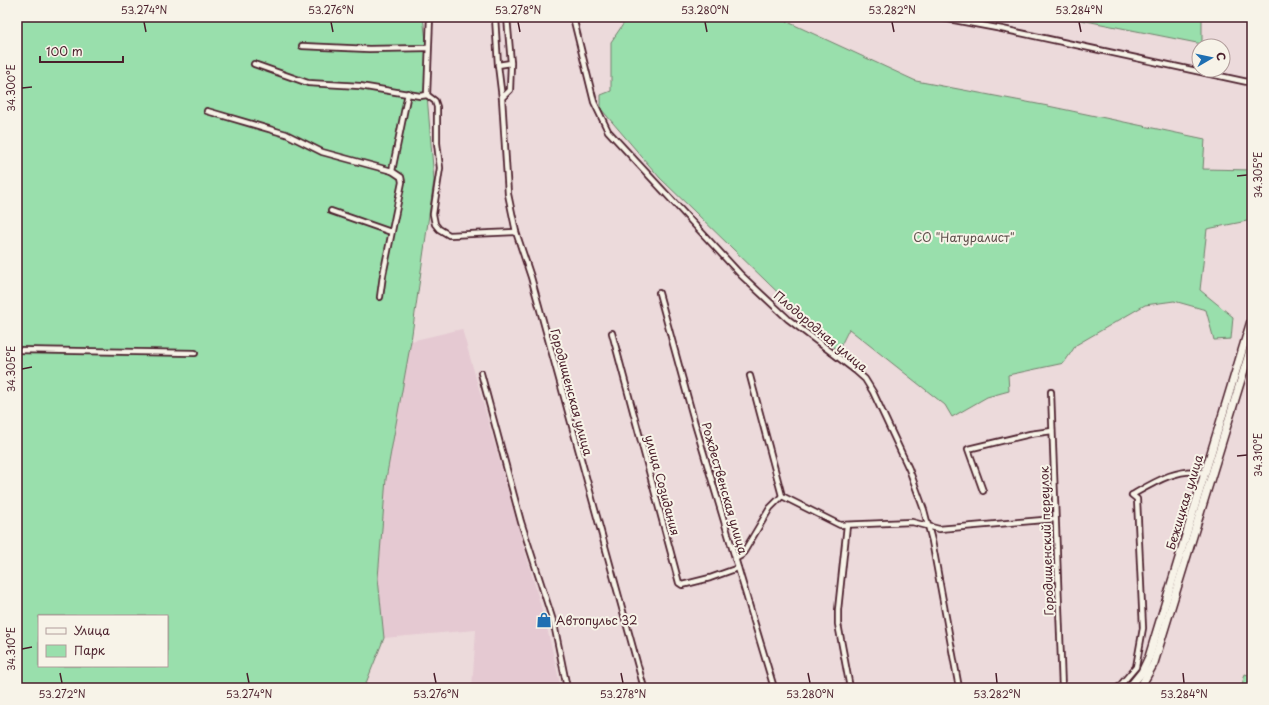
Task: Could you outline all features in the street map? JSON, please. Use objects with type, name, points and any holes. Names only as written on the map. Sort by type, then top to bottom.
[{"type":"main road","name":"Бежицкая улица","points":[[1129,688],[1142,672],[1149,657],[1252,318]]},
{"type":"main road","name":"Бежицкая улица","points":[[1140,688],[1154,663],[1252,344]]},
{"type":"street","points":[[427,95],[430,17]]},
{"type":"street","name":"Городищенская улица","points":[[495,17],[508,194],[516,232],[531,277],[644,688]]},
{"type":"street","points":[[502,98],[510,90],[511,63],[507,17]]},
{"type":"street","name":"Плодородная улица","points":[[573,17],[594,102],[608,131],[741,275],[788,319],[865,379],[873,392],[909,469],[929,526],[959,688]]},
{"type":"street","points":[[938,17],[1002,29],[1252,83]]},
{"type":"street","points":[[302,46],[369,49],[428,48]]},
{"type":"street","points":[[498,65],[511,63]]},
{"type":"street","points":[[254,64],[308,83],[360,86],[427,95],[437,106],[440,172],[434,214],[435,224],[439,229],[449,235],[516,232]]},
{"type":"street","points":[[392,172],[408,93]]},
{"type":"street","points":[[207,111],[286,134],[322,152],[392,172],[401,176],[402,182],[391,232],[380,297]]},
{"type":"street","points":[[331,211],[391,232]]},
{"type":"street","name":"Рождественская улица","points":[[659,293],[735,559],[774,688]]},
{"type":"street","name":"улица Созидания","points":[[612,333],[679,583],[682,585],[694,583],[738,568]]},
{"type":"street","points":[[17,350],[195,353]]},
{"type":"street","points":[[481,372],[521,522],[554,624],[567,688]]},
{"type":"street","points":[[750,376],[782,496],[820,516],[840,524],[847,525],[912,522],[948,529],[962,526],[997,525],[1055,519]]},
{"type":"street","name":"Городищенский переулок","points":[[1051,392],[1062,688]]},
{"type":"street","points":[[983,491],[968,449],[1030,434],[1052,431]]},
{"type":"street","points":[[1118,688],[1136,667],[1143,628],[1139,520],[1137,499],[1132,495],[1153,483],[1188,470],[1204,473]]},
{"type":"street","points":[[735,559],[742,555],[770,508],[782,496]]},
{"type":"street","points":[[847,525],[838,610],[838,624],[850,688]]},
{"type":"shaded area","points":[[462,329],[547,628],[561,688],[472,688],[476,630],[384,638],[378,578],[386,479],[411,341]]},
{"type":"green space","points":[[17,17],[423,17],[427,48],[427,95],[434,180],[411,341],[386,479],[378,578],[384,638],[364,688],[17,688]]},
{"type":"green space","name":"СО \"Натуралист\"","points":[[628,17],[777,17],[916,81],[1048,106],[1205,139],[1203,169],[1252,170],[1252,220],[1207,229],[1200,290],[1233,317],[1231,339],[1214,340],[1206,310],[1174,301],[1145,305],[1076,345],[1064,363],[1008,375],[1009,391],[987,397],[952,417],[945,405],[849,329],[838,351],[660,178],[601,109],[601,95],[611,91],[611,42]]},
{"type":"green space","points":[[1066,17],[1202,17],[1202,38],[1191,38],[1191,42]]},
{"type":"green space","points":[[1245,674],[1252,676],[1252,688],[1241,688]]},
{"type":"place","name":"Автопульс 32","points":[[544,620]]}]
